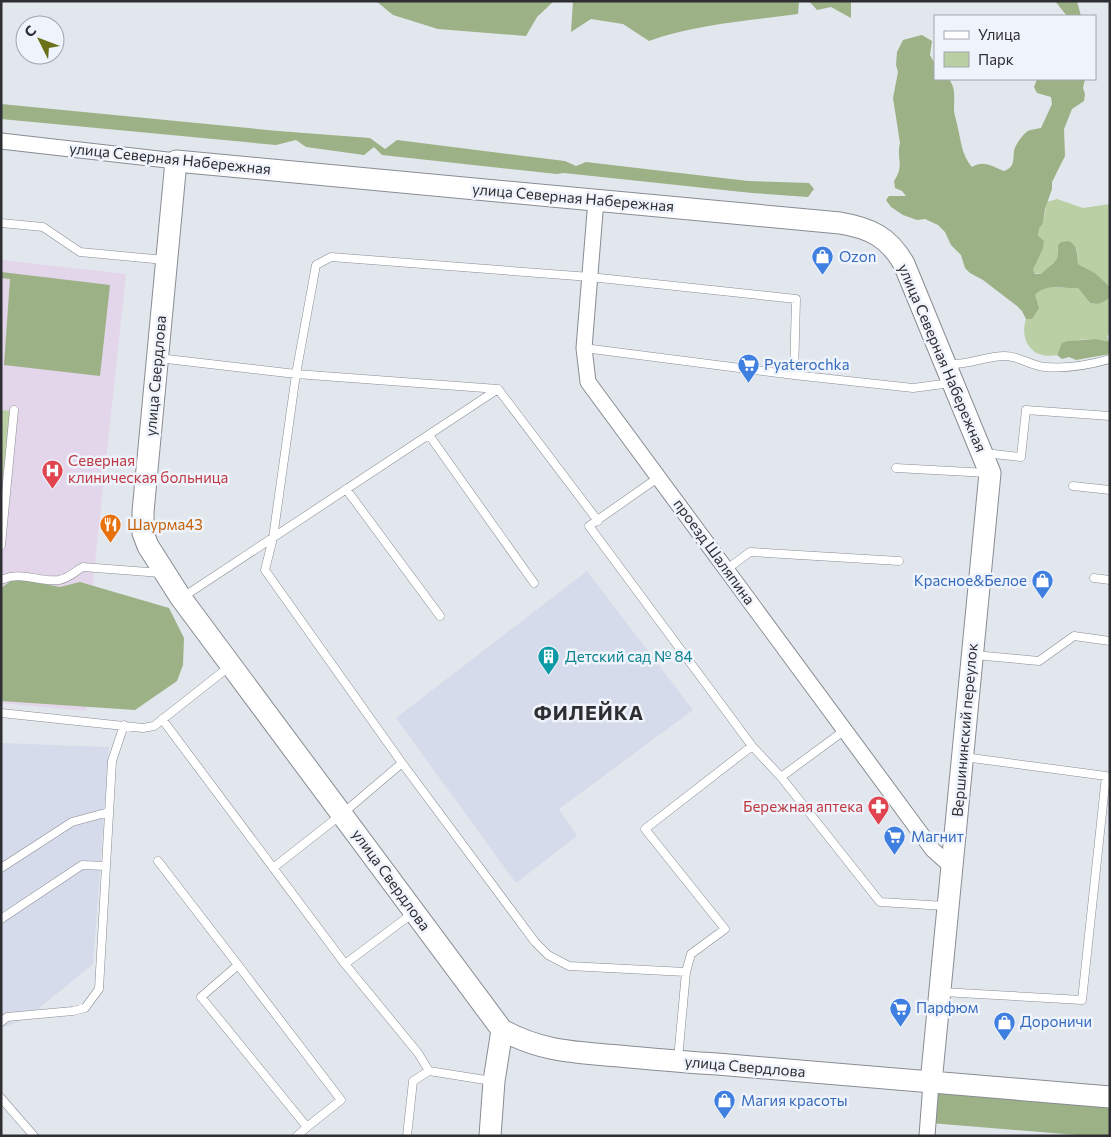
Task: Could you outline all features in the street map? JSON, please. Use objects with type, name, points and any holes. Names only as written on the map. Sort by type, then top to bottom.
[{"type":"street","name":"улица Северная Набережная","points":[[1,141],[176,161],[840,223],[870,231],[886,240],[898,254],[950,373],[990,473]]},
{"type":"street","name":"улица Свердлова","points":[[176,161],[143,512],[144,533],[148,546],[181,598],[502,1030],[532,1044],[555,1050],[1110,1097]]},
{"type":"street","name":"проезд Шаляпина","points":[[596,200],[584,348],[588,382],[934,850],[952,867]]},
{"type":"street","name":"Вершининский переулок","points":[[927,1136],[990,473]]},
{"type":"street","points":[[490,1136],[494,1081],[502,1030]]},
{"type":"lane","points":[[1,223],[43,227],[80,252],[167,260]]},
{"type":"lane","points":[[686,972],[568,966],[548,955],[534,942],[402,763],[265,570],[273,538],[296,374],[316,265],[331,257],[590,277],[796,299],[794,375]]},
{"type":"lane","points":[[584,348],[913,388],[969,363],[1005,356],[1045,367],[1064,368],[1110,359]]},
{"type":"lane","points":[[157,358],[296,374],[498,389],[598,521]]},
{"type":"lane","points":[[181,598],[498,389]]},
{"type":"lane","points":[[1,545],[14,410]]},
{"type":"lane","points":[[982,453],[1021,457],[1026,410],[1110,416]]},
{"type":"lane","points":[[429,435],[534,583]]},
{"type":"lane","points":[[896,468],[990,473]]},
{"type":"lane","points":[[659,477],[590,526],[752,746],[780,777],[880,902],[948,906]]},
{"type":"lane","points":[[1073,486],[1110,490]]},
{"type":"lane","points":[[346,489],[440,616]]},
{"type":"lane","points":[[727,570],[750,552],[899,562]]},
{"type":"lane","points":[[1,580],[17,575],[58,580],[72,575],[83,567],[165,574]]},
{"type":"lane","points":[[1094,578],[1110,580]]},
{"type":"lane","points":[[972,654],[1039,661],[1074,636],[1110,641]]},
{"type":"lane","points":[[1,713],[143,728],[154,726],[231,665]]},
{"type":"lane","points":[[162,720],[345,964],[418,1053],[429,1071]]},
{"type":"lane","points":[[1,1022],[7,1017],[73,1011],[85,1008],[98,989],[112,761],[124,726]]},
{"type":"lane","points":[[780,777],[845,730]]},
{"type":"lane","points":[[678,1061],[686,972],[691,954],[725,929],[645,829],[752,746]]},
{"type":"lane","points":[[940,992],[1082,1000],[1106,776],[962,757]]},
{"type":"lane","points":[[273,868],[342,814],[402,763]]},
{"type":"lane","points":[[1,868],[72,822],[109,812]]},
{"type":"lane","points":[[158,861],[342,1100],[302,1133],[201,997],[238,965]]},
{"type":"lane","points":[[1,920],[82,865],[106,866]]},
{"type":"lane","points":[[345,964],[415,912]]},
{"type":"lane","points":[[407,1136],[412,1081],[429,1071],[494,1081]]},
{"type":"lane","points":[[1,1098],[34,1136]]},
{"type":"shaded area","name":"Северная клиническая больница","points":[[1,260],[126,274],[94,572],[86,711],[1,703]]},
{"type":"shaded area","points":[[587,571],[693,710],[559,809],[577,836],[516,883],[396,718]]},
{"type":"shaded area","points":[[1,743],[109,747],[93,964],[26,1019],[1,1028]]},
{"type":"green space","points":[[376,1],[554,1],[537,17],[526,36],[438,29],[393,15]]},
{"type":"green space","points":[[573,1],[799,1],[798,14],[704,27],[649,41],[623,24],[591,19],[571,32]]},
{"type":"green space","points":[[809,1],[851,1],[851,18],[831,7],[817,10]]},
{"type":"green space","points":[[1055,1],[1077,1],[1081,15],[1066,15]]},
{"type":"green space","points":[[922,35],[932,41],[930,55],[934,62],[934,80],[950,80],[953,86],[954,113],[962,147],[972,167],[984,164],[1004,171],[1008,169],[1012,165],[1014,151],[1022,137],[1028,131],[1041,128],[1052,104],[1051,97],[1037,93],[1034,87],[1037,80],[1085,80],[1084,101],[1072,109],[1064,129],[1065,156],[1052,182],[1052,189],[1038,236],[1044,241],[1043,248],[1033,270],[1035,274],[1041,274],[1058,256],[1058,245],[1061,242],[1069,241],[1076,248],[1078,264],[1095,273],[1109,286],[1110,297],[1105,301],[1098,304],[1090,303],[1078,288],[1055,287],[1044,289],[1035,295],[1039,308],[1032,319],[1026,319],[1017,306],[965,268],[961,255],[951,245],[945,232],[938,225],[925,219],[917,220],[903,215],[891,207],[886,200],[889,196],[906,196],[902,191],[895,188],[894,181],[900,166],[900,143],[893,98],[898,72],[896,65],[897,52],[903,40]]},
{"type":"green space","points":[[1,104],[370,138],[385,149],[397,140],[565,161],[576,166],[586,162],[748,181],[809,183],[814,189],[808,197],[752,193],[382,155],[374,147],[364,155],[306,147],[296,140],[276,145],[1,119]]},
{"type":"green space","points":[[1057,199],[1083,208],[1110,204],[1109,286],[1095,273],[1078,264],[1077,250],[1058,248],[1056,261],[1041,274],[1034,273],[1033,270],[1037,261],[1039,229],[1043,223],[1047,202]]},
{"type":"green space","points":[[1,272],[110,285],[100,376],[4,365],[10,279],[1,278]]},
{"type":"green space","points":[[1045,287],[1078,288],[1090,303],[1093,304],[1101,303],[1110,297],[1110,331],[1107,337],[1109,342],[1087,339],[1079,340],[1065,344],[1057,355],[1048,356],[1035,352],[1026,341],[1024,327],[1026,319],[1032,319],[1036,301],[1035,295]]},
{"type":"green space","points":[[1096,339],[1110,342],[1110,354],[1076,360],[1069,357],[1062,359],[1057,355],[1062,343]]},
{"type":"green space","points":[[1,410],[10,411],[1,495]]},
{"type":"green space","points":[[15,578],[60,587],[80,582],[169,608],[184,638],[183,665],[177,681],[135,710],[1,701],[1,588]]},
{"type":"green space","points":[[934,1090],[1110,1101],[1110,1136],[1089,1136],[930,1123]]},
{"type":"place","name":"Ozon","points":[[823,276]]},
{"type":"place","name":"Pyaterochka","points":[[748,384]]},
{"type":"place","name":"Северная клиническая больница","points":[[52,489]]},
{"type":"place","name":"Шаурма43","points":[[111,544]]},
{"type":"place","name":"Красное&Белое","points":[[1043,600]]},
{"type":"place","name":"Детский сад № 84","points":[[549,676]]},
{"type":"place","name":"Бережная аптека","points":[[879,826]]},
{"type":"place","name":"Магнит","points":[[895,856]]},
{"type":"place","name":"Парфюм","points":[[900,1027]]},
{"type":"place","name":"Дороничи","points":[[1004,1041]]},
{"type":"place","name":"Магия красоты","points":[[725,1120]]},
{"type":"district","name":"ФИЛЕЙКА","points":[[589,713]]}]
